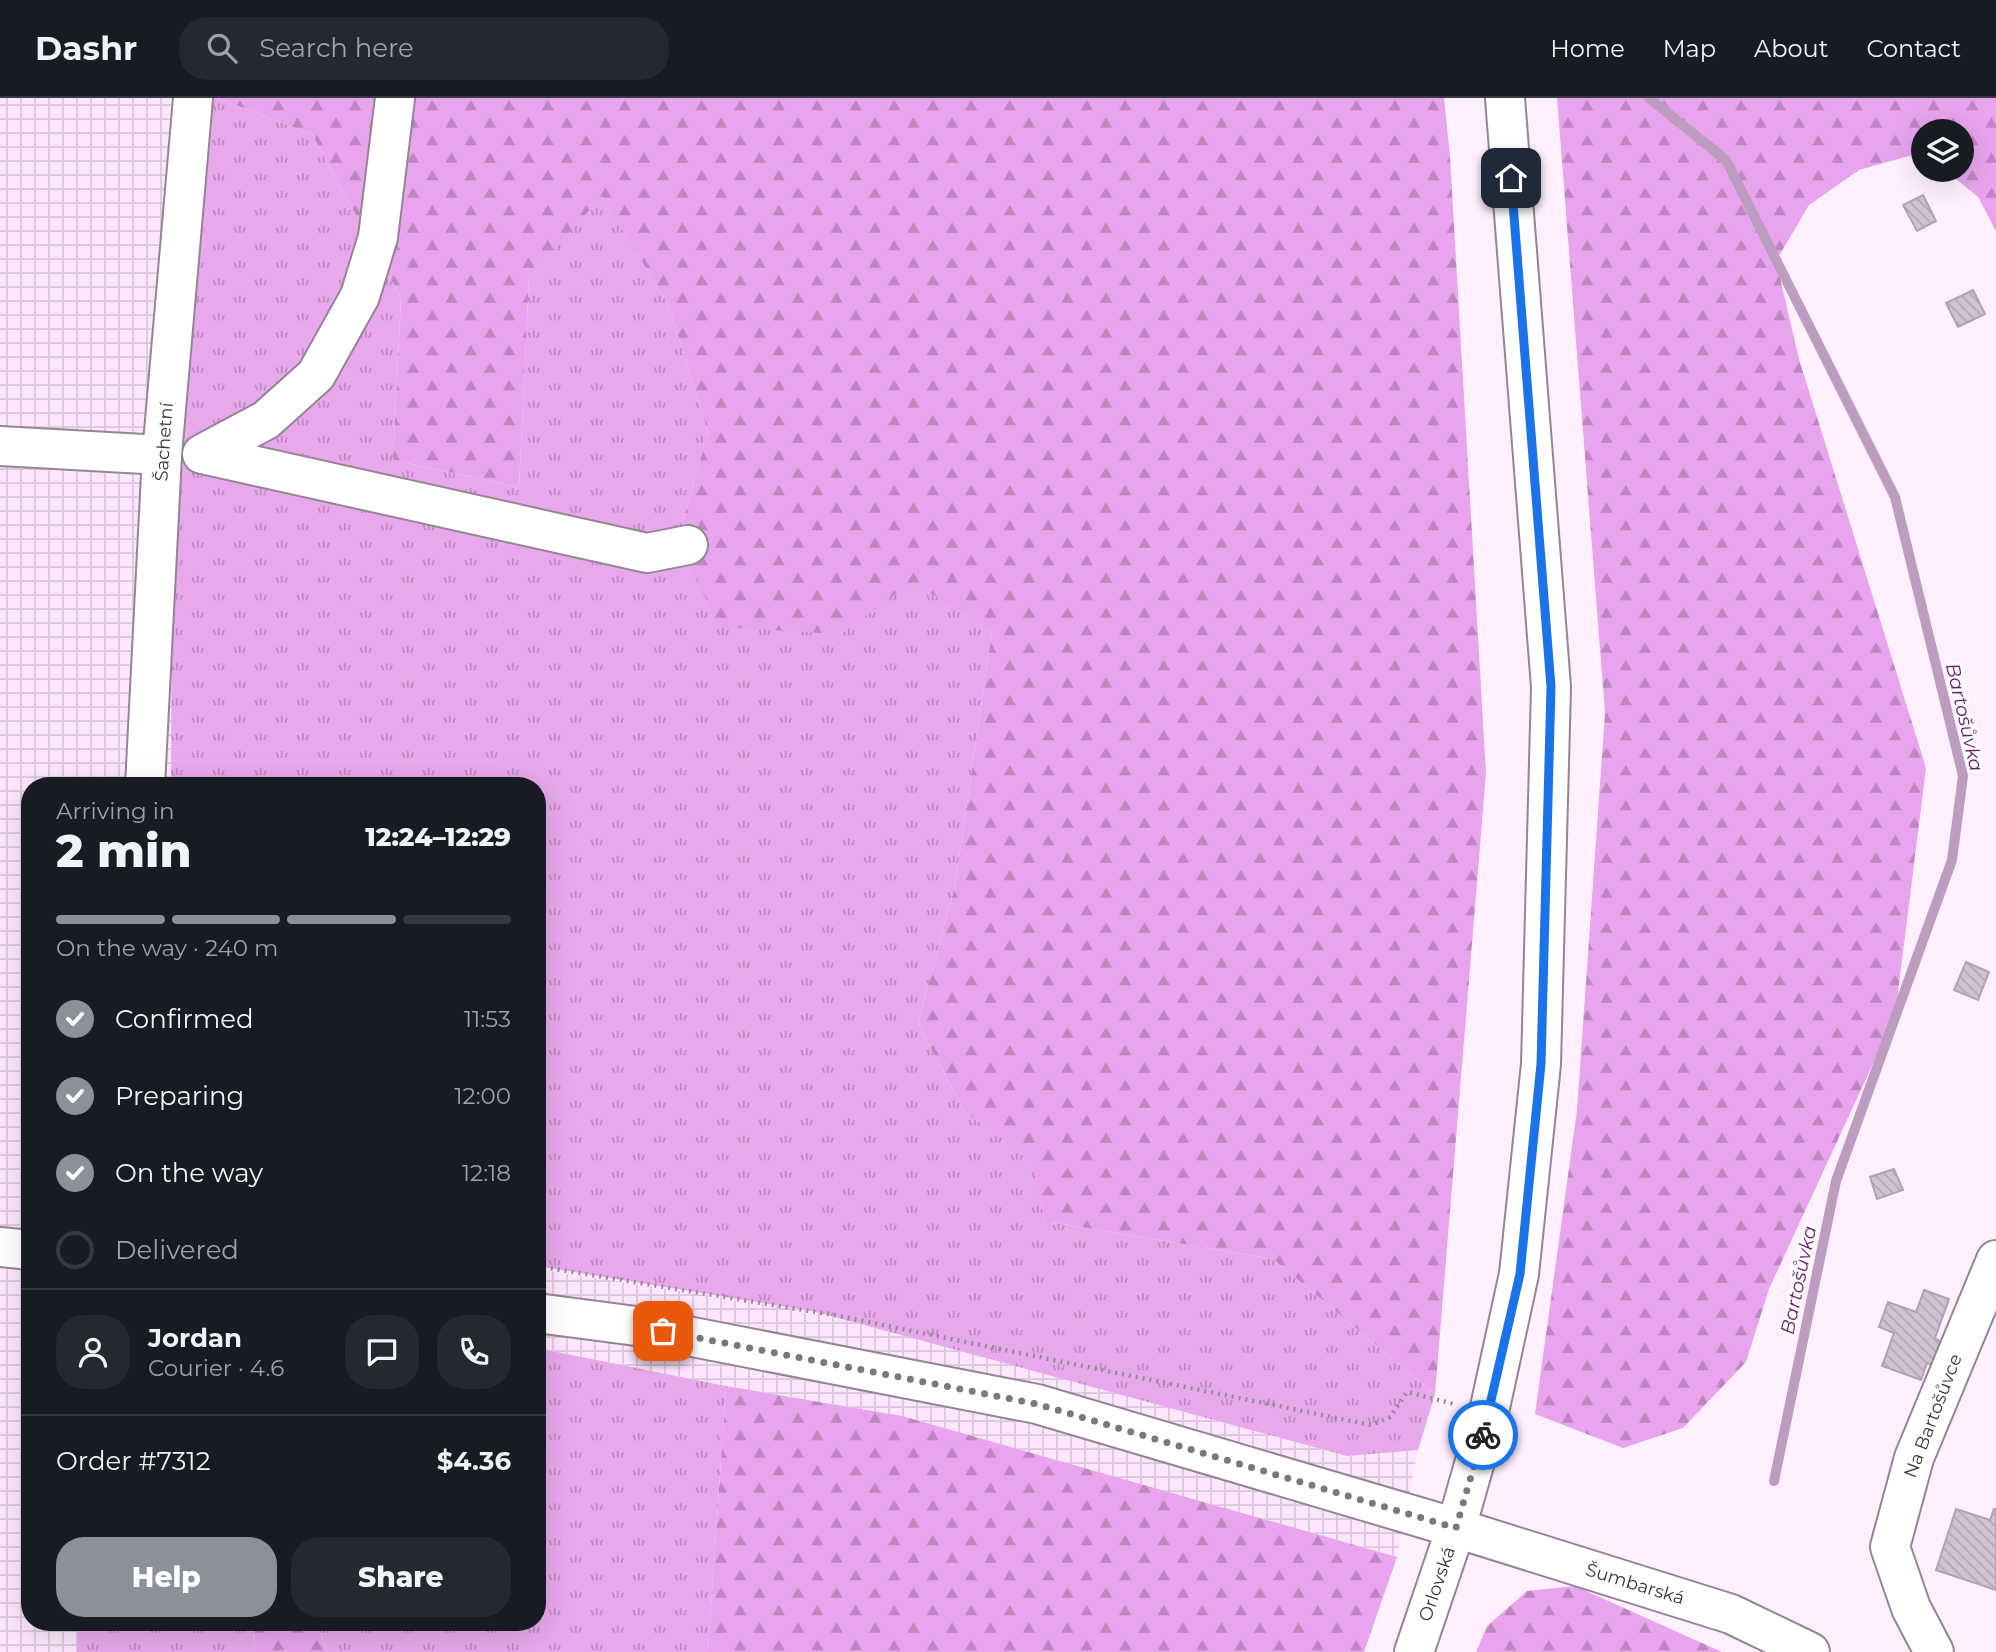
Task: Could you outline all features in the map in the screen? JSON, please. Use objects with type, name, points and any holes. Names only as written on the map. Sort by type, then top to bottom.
[{"type":"street","name":"Šachetní","points":[[145,777],[162,455],[193,98]]},
{"type":"street","points":[[395,98],[378,237],[360,296],[316,375],[266,420],[202,454],[647,553],[688,545]]},
{"type":"street","name":"Orlovská","points":[[1414,1652],[1456,1528],[1489,1412],[1520,1274],[1541,1064],[1551,687],[1504,98]]},
{"type":"street","points":[[0,446],[162,455]]},
{"type":"street","points":[[0,1247],[21,1249]]},
{"type":"street","name":"Na Bartošůvce","points":[[1934,1652],[1911,1608],[1890,1547],[1914,1458],[1994,1268]]},
{"type":"street","name":"Šumbarská","points":[[546,1315],[636,1326],[1037,1404],[1456,1528],[1731,1614],[1810,1652]]},
{"type":"path","points":[[546,1267],[834,1315],[1371,1425],[1390,1417],[1408,1392],[1489,1412]]},
{"type":"shaded area","points":[[0,98],[205,98],[172,516],[171,777],[21,777],[21,1631],[79,1631],[78,1652],[0,1652]]},
{"type":"shaded area","points":[[546,1270],[816,1312],[1347,1456],[1418,1450],[1397,1557],[902,1416],[726,1386],[546,1350]]},
{"type":"green space","points":[[205,98],[217,98],[312,134],[401,298],[393,460],[519,487],[529,278],[602,195],[669,306],[708,432],[678,538],[840,634],[913,581],[992,631],[955,886],[918,1023],[965,1113],[1032,1156],[1045,1221],[1273,1259],[1435,1394],[1418,1450],[1347,1456],[816,1312],[546,1267],[546,777],[171,777],[172,516]]},
{"type":"green space","points":[[217,98],[1444,98],[1450,157],[1486,773],[1435,1394],[1273,1259],[1045,1221],[1031,1156],[965,1113],[918,1023],[955,886],[992,631],[913,582],[840,634],[719,627],[678,538],[708,432],[669,306],[602,196],[529,278],[519,487],[393,460],[401,298],[312,134]]},
{"type":"green space","points":[[1557,98],[1996,98],[1996,231],[1978,197],[1960,182],[1974,182],[1974,119],[1911,119],[1911,155],[1859,170],[1809,205],[1776,261],[1799,359],[1926,768],[1895,1016],[1769,1289],[1746,1362],[1683,1428],[1623,1448],[1535,1414],[1577,1110],[1605,713]]},
{"type":"green space","points":[[546,1350],[726,1386],[708,1652],[327,1652],[319,1631],[546,1631]]},
{"type":"green space","points":[[726,1386],[902,1416],[1397,1557],[1364,1652],[708,1652]]},
{"type":"green space","points":[[1575,1586],[1722,1652],[1476,1652],[1487,1626],[1527,1591]]},
{"type":"green space","points":[[78,1631],[255,1631],[254,1652],[77,1652]]},
{"type":"green space","points":[[255,1631],[319,1631],[327,1652],[254,1652]]},
{"type":"building","points":[[1923,195],[1936,221],[1917,231],[1903,205]]},
{"type":"building","points":[[1973,290],[1985,314],[1958,327],[1946,303]]},
{"type":"building","points":[[1966,962],[1989,972],[1978,1000],[1954,990]]},
{"type":"building","points":[[1894,1169],[1903,1190],[1877,1199],[1870,1177]]},
{"type":"building","points":[[1924,1290],[1949,1299],[1935,1338],[1947,1346],[1939,1367],[1927,1363],[1921,1380],[1882,1366],[1894,1333],[1879,1327],[1888,1302],[1916,1312]]},
{"type":"building","points":[[1956,1509],[1990,1520],[1996,1509],[1996,1590],[1936,1570]]},
{"type":"waterway","name":"Bartošůvka","points":[[1649,98],[1726,160],[1895,497],[1963,776],[1952,860],[1836,1181],[1774,1481]]},
{"type":"way so far","points":[[663,1331],[1037,1404],[1456,1528],[1483,1435]]},
{"type":"route","points":[[1483,1435],[1520,1274],[1541,1064],[1551,687],[1511,178]]}]
